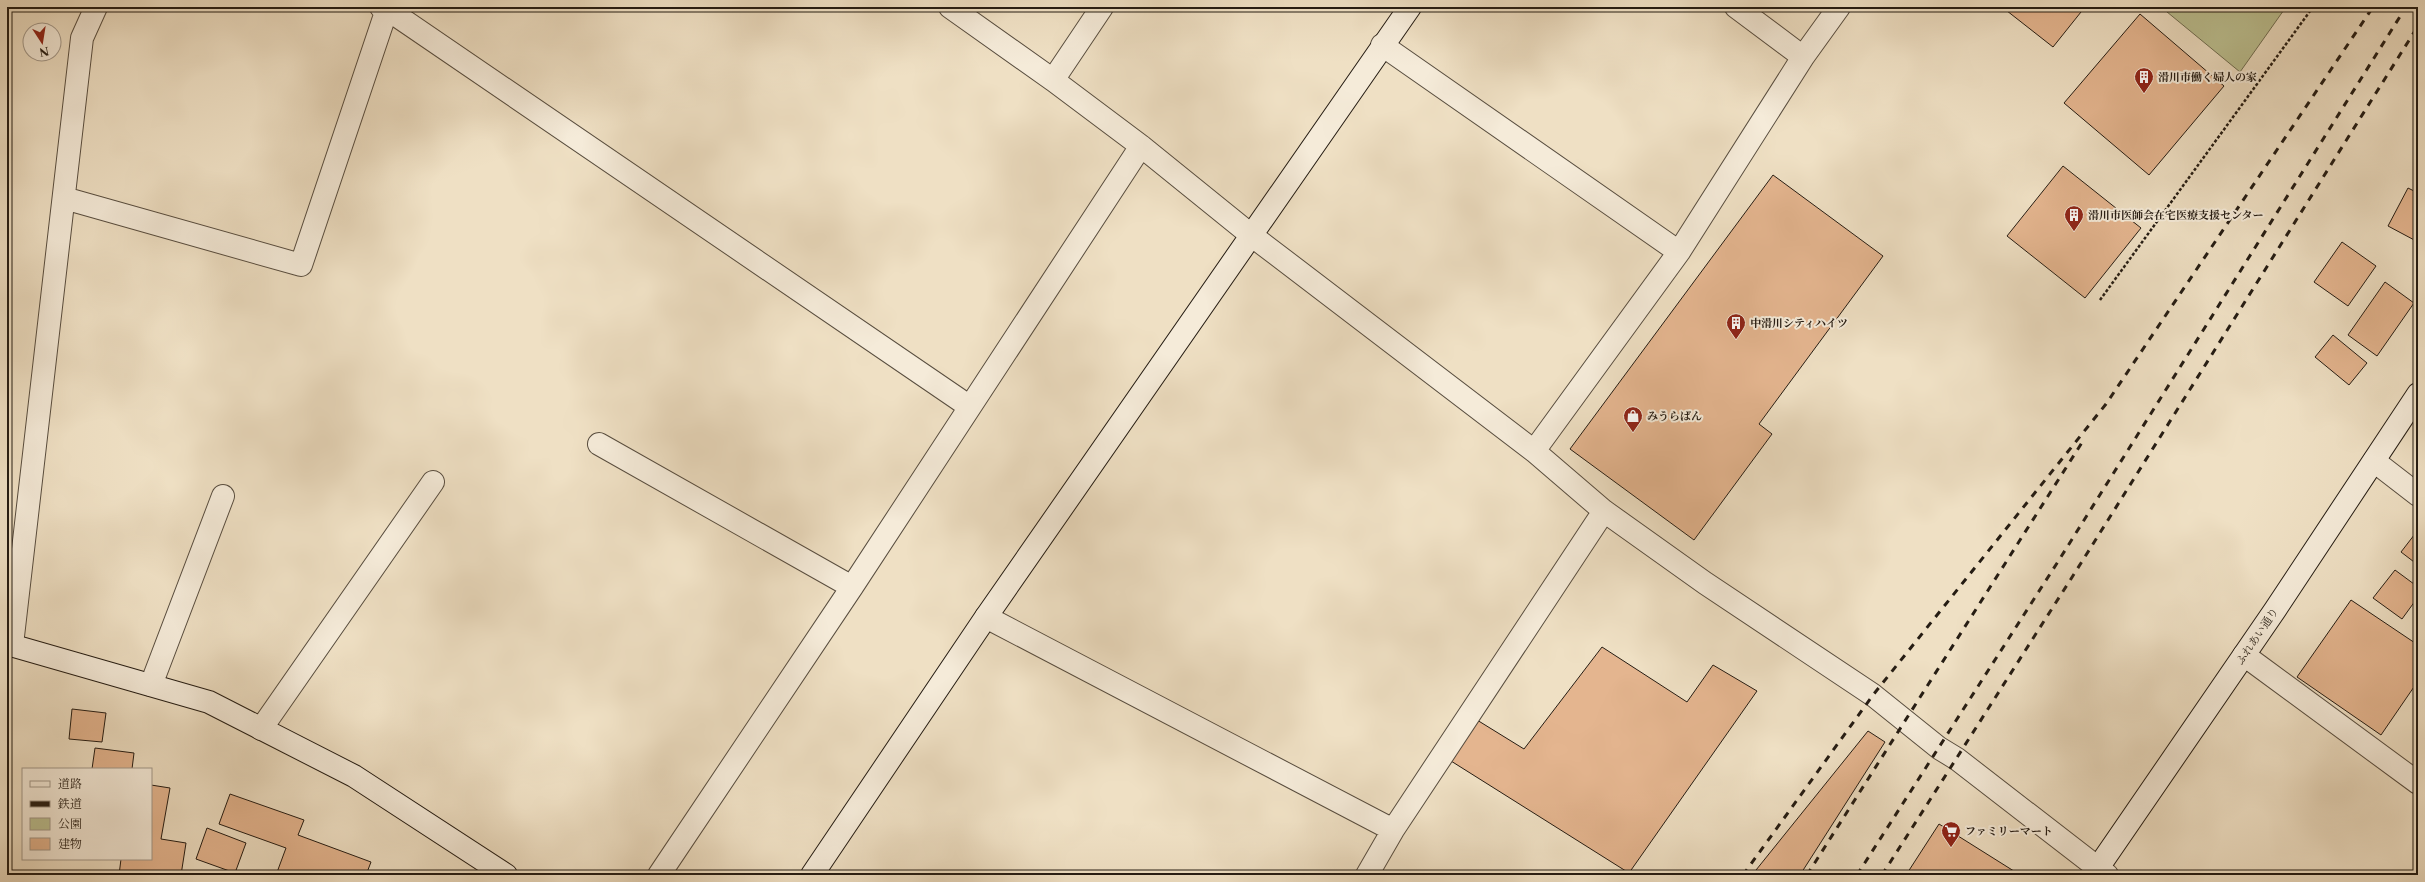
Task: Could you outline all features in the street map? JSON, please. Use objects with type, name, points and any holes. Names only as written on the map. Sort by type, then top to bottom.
[{"type":"street","points":[[96,7],[82,38],[64,198],[9,645],[209,702],[354,776],[506,875]]},
{"type":"street","points":[[950,7],[1053,80],[1141,146],[1251,235],[1534,451],[1604,511],[1705,583],[1873,694],[2099,873]]},
{"type":"street","points":[[1053,80],[1102,7]]},
{"type":"street","points":[[812,875],[986,617],[1382,45],[1410,7]]},
{"type":"street","points":[[1736,7],[1803,57]]},
{"type":"street","points":[[1534,451],[1679,252],[1803,57],[1839,7]]},
{"type":"street","points":[[64,198],[301,265],[384,8],[970,406]]},
{"type":"street","points":[[1382,45],[1679,252]]},
{"type":"street","points":[[659,875],[852,587],[1141,146]]},
{"type":"street","name":"ふれあい通り","points":[[2099,873],[2418,394]]},
{"type":"street","points":[[599,444],[852,587]]},
{"type":"street","points":[[2374,461],[2418,495]]},
{"type":"street","points":[[261,728],[433,482]]},
{"type":"street","points":[[151,685],[223,496]]},
{"type":"street","points":[[1366,875],[1393,830],[1604,511]]},
{"type":"street","points":[[986,617],[1393,830]]},
{"type":"street","points":[[2244,655],[2418,783]]},
{"type":"path","points":[[2100,300],[2313,7]]},
{"type":"green space","points":[[2161,7],[2286,7],[2240,72]]},
{"type":"building","points":[[2002,7],[2085,7],[2053,47]]},
{"type":"building","name":"滑川市働く婦人の家","points":[[2140,14],[2224,86],[2149,175],[2064,103]]},
{"type":"building","name":"滑川市医師会在宅医療支援センター","points":[[2063,166],[2141,228],[2085,298],[2007,236]]},
{"type":"building","name":"中滑川シティハイツ","points":[[1773,175],[1883,256],[1759,424],[1772,434],[1694,540],[1570,449]]},
{"type":"building","points":[[2408,188],[2418,193],[2418,242],[2388,226]]},
{"type":"building","points":[[2342,242],[2376,266],[2348,306],[2314,282]]},
{"type":"building","points":[[2385,282],[2414,303],[2377,356],[2348,335]]},
{"type":"building","points":[[2333,335],[2367,363],[2349,385],[2315,357]]},
{"type":"building","points":[[2418,530],[2418,565],[2401,552]]},
{"type":"building","points":[[2395,570],[2418,587],[2418,597],[2402,619],[2373,598]]},
{"type":"building","points":[[2351,600],[2418,645],[2418,681],[2381,735],[2297,677]]},
{"type":"building","points":[[1602,647],[1687,702],[1713,665],[1757,691],[1629,873],[1451,761],[1477,720],[1524,749]]},
{"type":"building","points":[[72,709],[106,713],[102,742],[69,739]]},
{"type":"building","points":[[1868,731],[1885,742],[1800,875],[1752,875]]},
{"type":"building","points":[[95,748],[134,753],[132,768],[92,768]]},
{"type":"building","points":[[152,785],[170,788],[161,839],[186,843],[181,875],[119,875],[121,860],[152,860]]},
{"type":"building","points":[[230,794],[304,820],[298,835],[371,862],[366,875],[276,875],[286,848],[219,824]]},
{"type":"building","name":"ファミリーマート","points":[[1939,824],[2017,873],[2016,875],[1906,875]]},
{"type":"building","points":[[207,828],[246,843],[235,873],[196,859]]},
{"type":"railway","points":[[1743,875],[1873,695],[2106,404],[2373,7]]},
{"type":"railway","points":[[1857,875],[2059,560],[2406,7]]},
{"type":"railway","points":[[1882,875],[2076,571],[2418,26]]},
{"type":"railway","points":[[1807,875],[2083,441]]},
{"type":"place","name":"滑川市働く婦人の家","points":[[2144,94]]},
{"type":"place","name":"滑川市医師会在宅医療支援センター","points":[[2074,232]]},
{"type":"place","name":"中滑川シティハイツ","points":[[1736,340]]},
{"type":"place","name":"みうらぱん","points":[[1633,433]]},
{"type":"place","name":"ファミリーマート","points":[[1951,848]]}]
